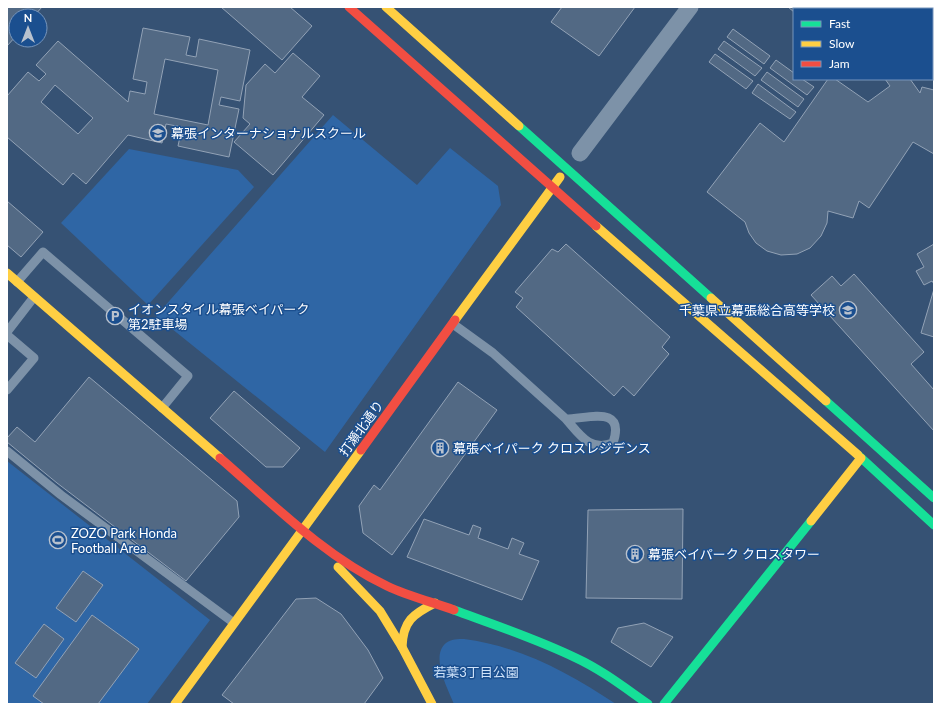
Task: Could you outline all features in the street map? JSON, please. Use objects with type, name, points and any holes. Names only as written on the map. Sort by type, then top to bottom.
[{"type":"street","points":[[349,7],[552,188],[861,458],[934,525]]},
{"type":"street","points":[[386,7],[567,167],[934,498]]},
{"type":"street","points":[[580,153],[690,7]]},
{"type":"street","name":"打瀬北通り","points":[[175,704],[567,167]]},
{"type":"street","points":[[7,273],[303,530],[347,563],[381,583],[412,597],[435,603],[522,635],[577,659],[599,670],[648,704]]},
{"type":"street","points":[[664,704],[861,458]]},
{"type":"street","points":[[303,530],[380,611],[402,647],[432,704]]},
{"type":"street","points":[[402,647],[402,633],[405,625],[418,611],[435,603]]},
{"type":"lane","points":[[17,282],[43,252],[182,370],[188,376],[162,408]]},
{"type":"lane","points":[[7,332],[34,297]]},
{"type":"lane","points":[[453,324],[493,353],[566,419],[580,437],[593,444],[605,446],[613,443],[616,434],[615,425],[608,417],[599,415],[566,419]]},
{"type":"lane","points":[[7,335],[34,358],[8,388]]},
{"type":"lane","points":[[7,450],[61,496],[234,623]]},
{"type":"green space","points":[[333,115],[417,185],[450,148],[498,186],[501,205],[325,452],[156,316]]},
{"type":"green space","points":[[129,149],[238,170],[254,187],[148,305],[61,223]]},
{"type":"green space","name":"ZOZO Park Honda Football Area","points":[[7,461],[210,620],[147,704],[7,704]]},
{"type":"green space","name":"若葉3丁目公園","points":[[464,639],[505,648],[543,662],[616,704],[454,704],[442,673],[440,656],[446,643],[452,640]]},
{"type":"building","points":[[7,7],[42,7],[8,8],[7,46]]},
{"type":"building","points":[[221,7],[290,7],[312,26],[282,60]]},
{"type":"building","points":[[562,7],[635,7],[599,56],[551,22]]},
{"type":"building","points":[[788,7],[934,7],[933,10],[933,8],[793,8],[793,11]]},
{"type":"building","points":[[143,28],[190,37],[186,55],[196,57],[199,39],[250,50],[240,101],[221,97],[219,105],[239,109],[229,157],[178,146],[182,127],[166,124],[162,143],[128,135],[86,184],[73,173],[63,185],[7,137],[7,96],[28,72],[39,81],[46,74],[36,65],[58,41],[128,102],[130,91],[145,94],[147,82],[133,79]],"holes":[[[165,59],[218,70],[208,125],[154,114]],[[55,85],[93,118],[78,134],[41,102]]]},
{"type":"building","points":[[733,29],[770,56],[764,64],[727,37]]},
{"type":"building","points":[[933,36],[934,38],[933,62]]},
{"type":"building","points":[[724,41],[762,68],[755,76],[718,49]]},
{"type":"building","points":[[293,53],[320,76],[302,97],[324,115],[273,175],[234,142],[250,124],[243,118],[246,85],[265,64],[275,73]]},
{"type":"building","points":[[715,54],[753,81],[746,89],[709,62]]},
{"type":"building","points":[[776,60],[793,72],[793,80],[804,80],[814,87],[807,95],[770,68]]},
{"type":"building","points":[[767,72],[804,99],[798,107],[761,80]]},
{"type":"building","points":[[827,80],[836,80],[868,102],[890,86],[886,80],[911,80],[920,93],[922,87],[934,90],[934,154],[913,142],[869,208],[859,201],[853,218],[828,211],[827,223],[821,236],[810,248],[797,254],[781,255],[767,251],[756,243],[749,233],[745,222],[707,192],[760,123],[784,142]]},
{"type":"building","points":[[758,84],[796,112],[790,119],[752,93]]},
{"type":"building","points":[[7,201],[43,232],[21,257],[7,245]]},
{"type":"building","points":[[566,244],[670,337],[662,347],[669,354],[634,396],[623,386],[614,396],[516,307],[523,298],[515,292],[552,249],[558,252]]},
{"type":"building","points":[[934,244],[934,284],[932,281],[924,285],[916,271],[924,267],[917,254]]},
{"type":"building","points":[[854,274],[924,352],[911,364],[934,390],[934,431],[811,295],[832,276],[841,286]]},
{"type":"building","points":[[934,289],[934,337],[921,333]]},
{"type":"building","points":[[89,377],[237,501],[239,517],[186,581],[57,483],[7,442],[7,438],[17,427],[35,442]]},
{"type":"building","name":"幕張ベイパーク クロスレジデンス","points":[[458,382],[497,410],[392,555],[363,533],[359,506],[374,485],[380,490]]},
{"type":"building","points":[[234,391],[300,448],[283,467],[266,467],[210,418]]},
{"type":"building","name":"幕張ベイパーク クロスタワー","points":[[683,509],[682,599],[586,598],[588,510]]},
{"type":"building","points":[[424,519],[469,535],[473,525],[481,528],[478,538],[508,549],[512,538],[524,543],[519,554],[539,561],[522,600],[407,557]]},
{"type":"building","points":[[83,571],[103,585],[76,622],[56,608]]},
{"type":"building","points":[[316,598],[341,614],[368,650],[383,678],[364,704],[234,704],[222,695],[296,599]]},
{"type":"building","points":[[92,615],[139,649],[98,704],[44,704],[33,696]]},
{"type":"building","points":[[644,623],[673,637],[651,667],[611,642],[618,628]]},
{"type":"building","points":[[44,624],[64,639],[36,678],[15,663]]},
{"type":"traffic: fast","points":[[519,126],[711,298]]},
{"type":"traffic: fast","points":[[826,401],[934,498]]},
{"type":"traffic: fast","points":[[858,455],[934,525]]},
{"type":"traffic: fast","points":[[664,704],[811,521]]},
{"type":"traffic: fast","points":[[454,610],[531,638],[576,658],[604,674],[648,704]]},
{"type":"traffic: slow","points":[[386,7],[519,126]]},
{"type":"traffic: slow","points":[[455,320],[560,177]]},
{"type":"traffic: slow","points":[[596,226],[858,455]]},
{"type":"traffic: slow","points":[[7,273],[220,458]]},
{"type":"traffic: slow","points":[[711,298],[826,401]]},
{"type":"traffic: slow","points":[[175,704],[361,450]]},
{"type":"traffic: slow","points":[[811,521],[861,458]]},
{"type":"traffic: slow","points":[[338,567],[380,611],[402,647],[432,704]]},
{"type":"traffic: slow","points":[[402,647],[404,631],[411,619],[435,603]]},
{"type":"traffic: jam","points":[[349,7],[596,226]]},
{"type":"traffic: jam","points":[[361,450],[455,320]]},
{"type":"traffic: jam","points":[[220,458],[300,528],[342,560],[364,574],[395,590],[454,610]]},
{"type":"place","name":"幕張インターナショナルスクール","points":[[158,133]]},
{"type":"place","name":"千葉県立幕張総合高等学校","points":[[848,310]]},
{"type":"place","name":"イオンスタイル幕張ベイパーク 第2駐車場","points":[[115,316]]},
{"type":"place","name":"幕張ベイパーク クロスレジデンス","points":[[440,448]]},
{"type":"place","name":"ZOZO Park Honda Football Area","points":[[58,540]]},
{"type":"place","name":"幕張ベイパーク クロスタワー","points":[[635,554]]}]
